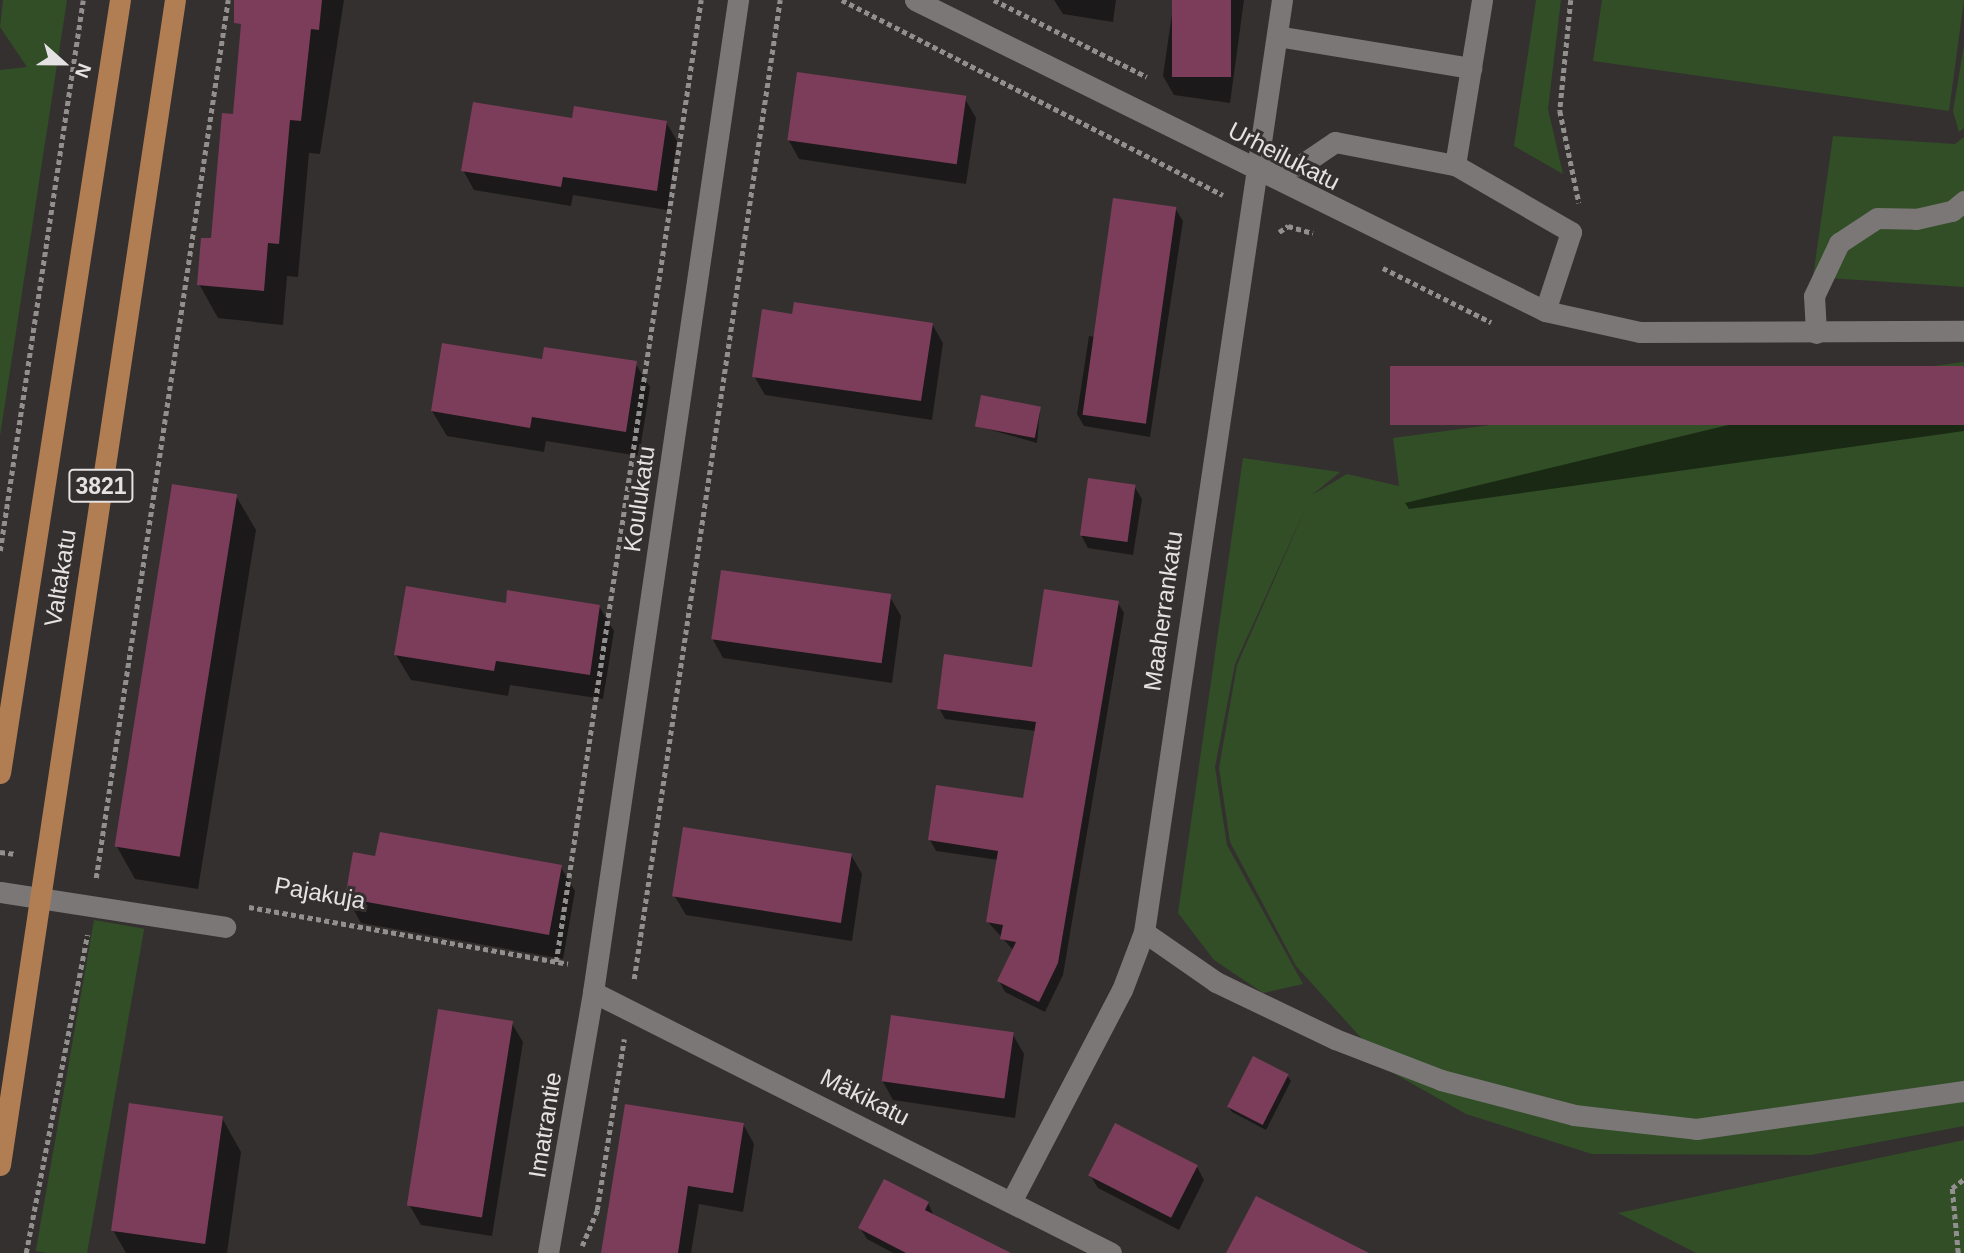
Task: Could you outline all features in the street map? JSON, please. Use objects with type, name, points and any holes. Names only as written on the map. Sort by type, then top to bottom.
[{"type":"main road","name":"Valtakatu","points":[[0,773],[120,0]]},
{"type":"main road","name":"Valtakatu","points":[[0,1165],[175,0]]},
{"type":"street","name":"Koulukatu","points":[[592,998],[738,0]]},
{"type":"street","name":"Urheilukatu","points":[[915,0],[1256,171],[1545,311],[1640,332],[1964,331]]},
{"type":"street","name":"Maaherrankatu","points":[[1011,1202],[1122,990],[1144,932],[1282,0]]},
{"type":"street","points":[[1455,164],[1482,0]]},
{"type":"street","points":[[1277,36],[1471,68]]},
{"type":"street","points":[[1256,171],[1301,165],[1335,142],[1455,164],[1571,232],[1545,311]]},
{"type":"street","points":[[1816,333],[1814,296],[1839,243],[1877,218],[1916,219],[1952,211],[1964,201]]},
{"type":"street","points":[[0,892],[225,927]]},
{"type":"street","points":[[1144,932],[1216,982],[1335,1040],[1441,1080],[1574,1115],[1696,1129],[1964,1091]]},
{"type":"street","name":"Mäkikatu","points":[[592,998],[629,1006],[1111,1253]]},
{"type":"street","name":"Imatrantie","points":[[548,1253],[592,998]]},
{"type":"path","points":[[0,551],[83,0]]},
{"type":"path","points":[[26,1253],[58,1113],[92,907],[228,0]]},
{"type":"path","points":[[556,962],[701,0]]},
{"type":"path","points":[[579,1253],[597,1210],[780,0]]},
{"type":"path","points":[[842,0],[1228,198]]},
{"type":"path","points":[[994,0],[1153,80]]},
{"type":"path","points":[[1571,0],[1560,111],[1580,186],[1579,208]]},
{"type":"path","points":[[1271,237],[1288,226],[1326,239]]},
{"type":"path","points":[[1370,261],[1500,325]]},
{"type":"path","points":[[0,852],[44,859],[109,882]]},
{"type":"path","name":"Pajakuja","points":[[242,906],[634,975]]},
{"type":"path","points":[[1958,1253],[1952,1188],[1964,1180]]},
{"type":"green space","points":[[3,0],[67,0],[0,436],[0,70],[27,67],[0,27]]},
{"type":"green space","points":[[1536,0],[1561,0],[1548,109],[1563,174],[1514,146]]},
{"type":"green space","points":[[1602,0],[1964,0],[1949,111],[1593,61]]},
{"type":"green space","points":[[1964,45],[1964,128],[1959,132],[1953,111]]},
{"type":"green space","points":[[1833,136],[1955,144],[1964,137],[1964,287],[1813,277]]},
{"type":"green space","points":[[1964,362],[1964,1126],[1811,1155],[1592,1154],[1466,1114],[1393,1073],[1296,966],[1230,842],[1219,768],[1237,665],[1306,507],[1235,664],[1215,767],[1227,845],[1303,984],[1263,993],[1214,960],[1178,913],[1243,458],[1340,472],[1312,495],[1347,474],[1399,486],[1393,438]]},
{"type":"green space","points":[[94,920],[144,929],[87,1253],[36,1251]]},
{"type":"green space","points":[[1964,1140],[1964,1253],[1696,1253],[1618,1213]]},
{"type":"building","points":[[234,0],[322,0],[319,30],[311,29],[301,121],[290,120],[279,244],[268,243],[264,291],[197,285],[201,238],[211,238],[222,113],[233,114],[241,24],[234,23]]},
{"type":"building","points":[[1172,0],[1231,0],[1231,77],[1172,77]]},
{"type":"building","points":[[797,72],[966,96],[957,164],[787,140]]},
{"type":"building","points":[[473,102],[572,118],[574,106],[667,121],[657,191],[563,177],[561,187],[461,171]]},
{"type":"building","points":[[1113,198],[1176,207],[1146,424],[1083,415]]},
{"type":"building","points":[[794,302],[933,323],[921,401],[752,377],[762,309],[792,314]]},
{"type":"building","points":[[442,343],[542,359],[544,347],[637,361],[626,432],[532,417],[530,428],[431,411]]},
{"type":"building","points":[[1390,366],[1964,366],[1964,425],[1390,425]]},
{"type":"building","points":[[981,395],[1041,407],[1035,438],[975,426]]},
{"type":"building","points":[[1088,478],[1136,485],[1127,542],[1080,535]]},
{"type":"building","points":[[172,484],[237,494],[180,857],[115,846]]},
{"type":"building","points":[[721,570],[891,594],[882,663],[711,639]]},
{"type":"building","points":[[406,586],[506,603],[507,590],[600,605],[590,675],[496,661],[494,671],[394,655]]},
{"type":"building","points":[[1044,589],[1119,601],[1058,963],[1039,1002],[997,981],[1016,942],[1000,939],[1003,925],[986,922],[998,851],[928,840],[936,785],[1023,798],[1036,722],[937,709],[944,654],[1032,667]]},
{"type":"building","points":[[683,827],[852,854],[841,923],[672,896]]},
{"type":"building","points":[[380,832],[562,865],[549,935],[345,898],[353,852],[375,856]]},
{"type":"building","points":[[438,1009],[513,1021],[482,1217],[407,1206]]},
{"type":"building","points":[[891,1015],[1014,1032],[1004,1099],[882,1081]]},
{"type":"building","points":[[1253,1056],[1289,1074],[1263,1125],[1227,1107]]},
{"type":"building","points":[[129,1103],[223,1116],[205,1244],[111,1231]]},
{"type":"building","points":[[625,1104],[744,1123],[733,1193],[688,1186],[678,1253],[601,1253]]},
{"type":"building","points":[[1115,1123],[1198,1165],[1171,1218],[1088,1176]]},
{"type":"building","points":[[884,1179],[929,1202],[925,1210],[1011,1253],[906,1253],[858,1228]]},
{"type":"building","points":[[1256,1196],[1369,1253],[1226,1253]]}]
